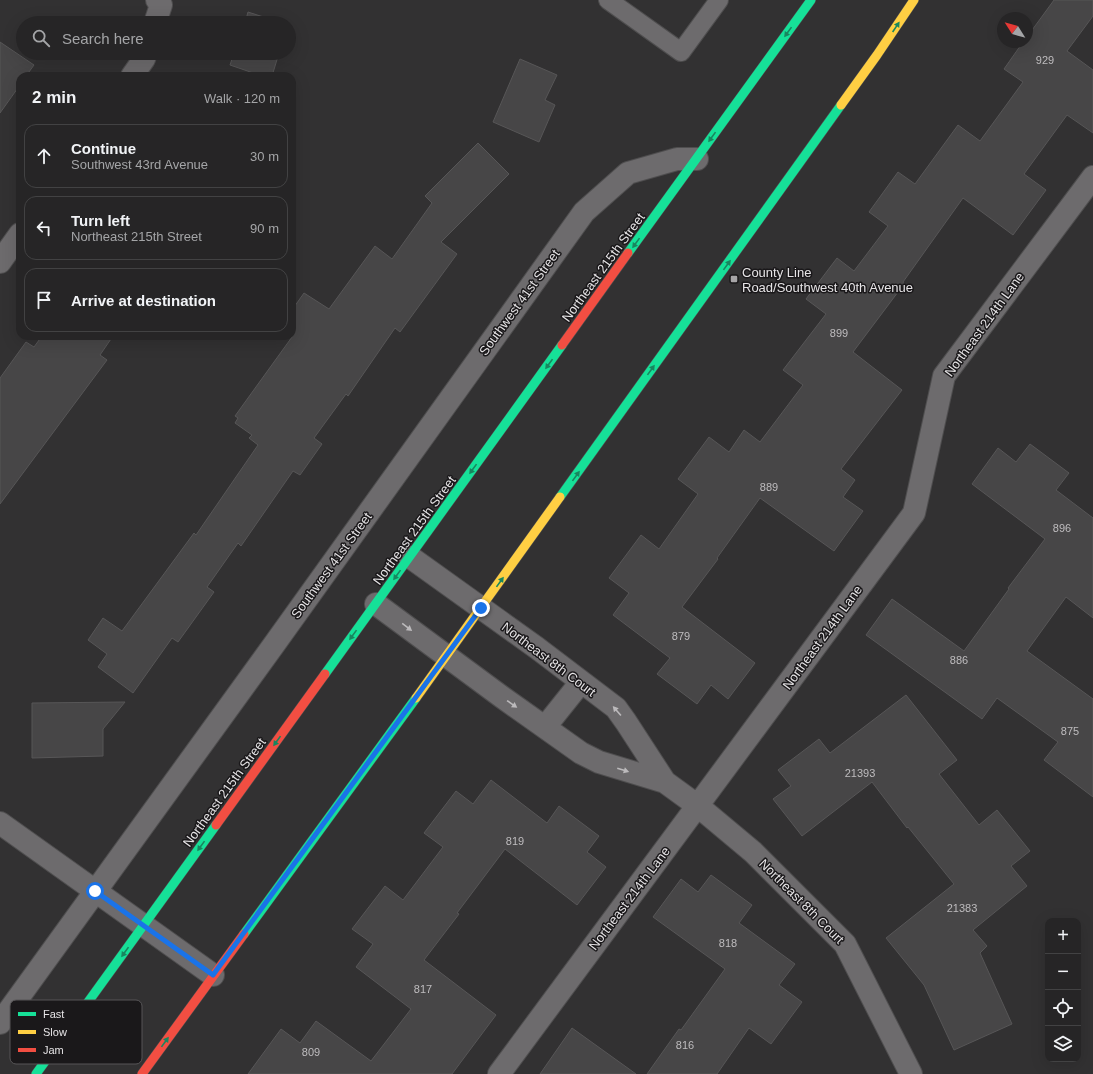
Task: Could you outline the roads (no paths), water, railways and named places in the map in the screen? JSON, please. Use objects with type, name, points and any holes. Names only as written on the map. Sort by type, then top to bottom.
[{"type":"street","name":"Northeast 215th Street","points":[[90,1000],[811,0]]},
{"type":"street","points":[[142,1074],[481,608],[873,61],[914,0]]},
{"type":"street","points":[[135,72],[143,60]]},
{"type":"street","name":"Southwest 41st Street","points":[[16,1000],[283,633],[584,212],[628,173],[677,159],[696,159]]},
{"type":"street","name":"Northeast 214th Lane","points":[[499,1074],[914,513],[944,376],[1093,178]]},
{"type":"street","points":[[0,262],[16,240]]},
{"type":"street","name":"Northeast 8th Court","points":[[410,557],[616,708],[665,782]]},
{"type":"street","name":"Northeast 8th Court","points":[[376,604],[581,752],[599,762],[665,782],[698,806],[753,852],[845,944],[911,1074]]},
{"type":"street","points":[[545,727],[581,682]]},
{"type":"street","points":[[0,823],[213,975]]},
{"type":"street","name":"Southwest 41st Street","points":[[0,1022],[10,1008]]},
{"type":"street","name":"Northeast 215th Street","points":[[36,1074],[43,1064]]},
{"type":"lane","points":[[608,0],[682,52],[719,0]]},
{"type":"place","name":"County Line Road/Southwest 40th Avenue","points":[[734,279]]}]
